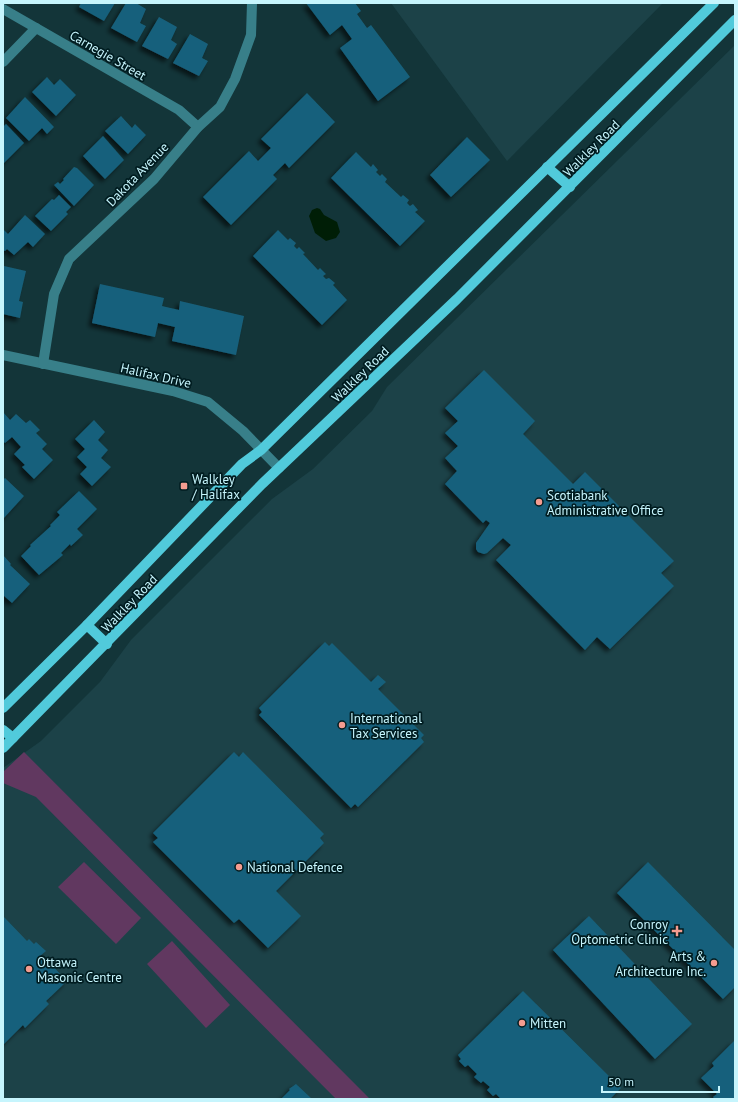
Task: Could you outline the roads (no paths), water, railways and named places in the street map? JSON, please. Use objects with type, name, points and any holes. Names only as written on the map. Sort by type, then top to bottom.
[{"type":"main road","name":"Walkley Road","points":[[3,708],[87,625],[242,464],[261,450],[707,7],[714,3]]},
{"type":"main road","name":"Walkley Road","points":[[3,748],[279,468],[457,299],[735,20]]},
{"type":"main road","points":[[547,167],[570,187]]},
{"type":"main road","points":[[87,625],[107,644]]},
{"type":"main road","points":[[3,730],[13,738]]},
{"type":"street","name":"Dakota Avenue","points":[[43,364],[54,294],[69,258],[154,179],[198,127],[220,107],[235,79],[251,34],[252,3]]},
{"type":"street","name":"Carnegie Street","points":[[3,9],[179,110],[198,127]]},
{"type":"street","points":[[3,62],[36,28]]},
{"type":"street","name":"Halifax Drive","points":[[3,355],[173,391],[208,402],[279,468]]},
{"type":"place","name":"Walkley / Halifax","points":[[184,486]]},
{"type":"place","name":"Scotiabank Administrative Office","points":[[539,502]]},
{"type":"place","name":"International Tax Services","points":[[342,725]]},
{"type":"place","name":"National Defence","points":[[239,867]]},
{"type":"place","name":"Conroy Optometric Clinic","points":[[677,931]]},
{"type":"place","name":"Arts & Architecture Inc.","points":[[714,963]]},
{"type":"place","name":"Ottawa Masonic Centre","points":[[29,969]]},
{"type":"place","name":"Mitten","points":[[522,1023]]}]
